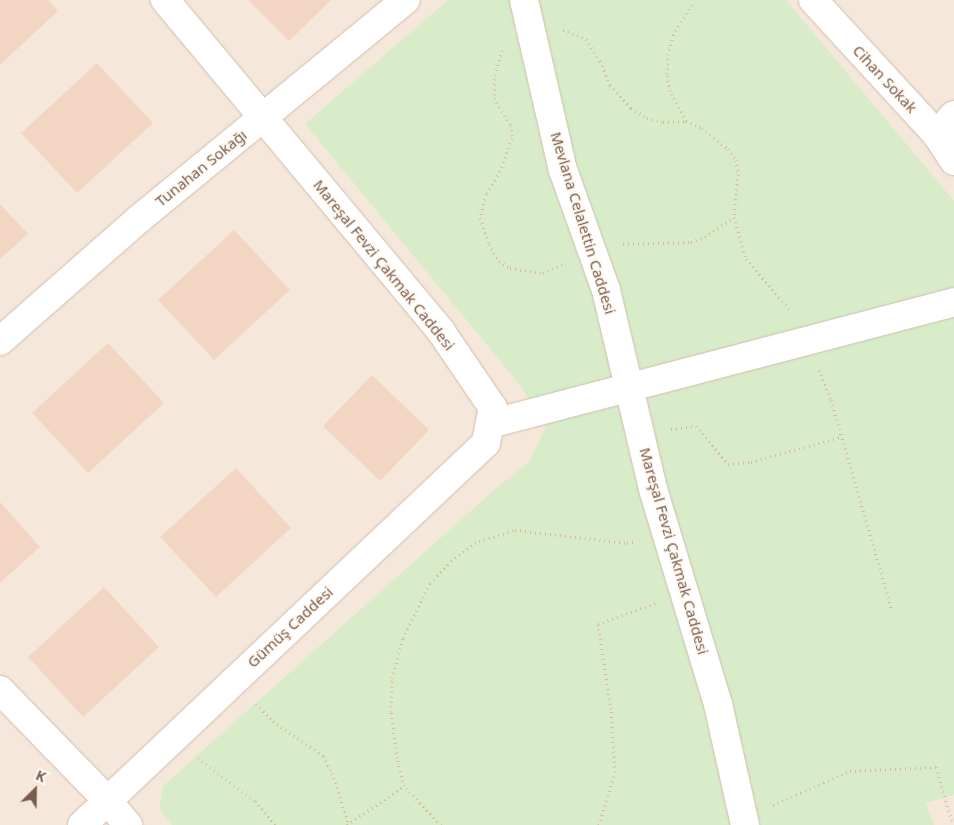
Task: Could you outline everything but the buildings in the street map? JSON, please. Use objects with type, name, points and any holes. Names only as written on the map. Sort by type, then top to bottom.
[{"type":"street","name":"Mareşal Fevzi Çakmak Caddesi","points":[[165,0],[440,330],[493,408],[490,424]]},
{"type":"street","name":"Tunahan Sokağı","points":[[0,341],[139,219],[406,0]]},
{"type":"street","name":"Mevlana Celalettin Caddesi","points":[[524,0],[563,170],[606,290],[629,387]]},
{"type":"street","name":"Cihan Sokak","points":[[813,0],[945,125],[954,161]]},
{"type":"street","points":[[490,424],[812,341],[942,305]]},
{"type":"street","name":"Mareşal Fevzi Çakmak Caddesi","points":[[629,387],[668,536],[718,704],[744,823]]},
{"type":"street","name":"Gümüş Caddesi","points":[[82,825],[486,443],[490,424]]},
{"type":"street","points":[[0,690],[107,800],[128,825]]},
{"type":"path","points":[[686,121],[670,91],[667,74],[668,55],[673,35],[692,4]]},
{"type":"path","points":[[734,216],[705,237],[691,242],[625,244],[593,250],[543,273],[510,268],[499,261],[489,244],[480,218],[486,194],[500,171],[512,138],[511,126],[494,98],[499,54],[506,43],[530,29],[565,30],[586,39],[600,61],[610,85],[631,108],[647,118],[663,122],[686,121],[702,128],[728,149],[736,160],[738,182],[734,216],[746,259],[812,341],[892,610]]},
{"type":"path","points":[[640,432],[696,426],[728,464],[752,462],[841,437]]},
{"type":"path","points":[[441,825],[404,786],[397,758],[391,712],[392,678],[403,638],[419,602],[430,583],[451,561],[479,541],[515,530],[627,543],[668,536]]},
{"type":"path","points":[[599,825],[615,772],[611,709],[598,624],[685,593]]},
{"type":"path","points":[[233,681],[273,722],[322,756],[332,773],[348,824],[404,786]]},
{"type":"path","points":[[172,739],[254,801],[275,825]]},
{"type":"path","points":[[744,823],[799,792],[850,770],[936,767],[953,825]]},
{"type":"shaded area","points":[[0,0],[954,0],[954,825],[0,825]]},
{"type":"green space","points":[[448,0],[786,0],[954,201],[954,795],[926,803],[934,825],[172,825],[159,809],[163,786],[493,491],[529,462],[547,424],[515,379],[305,124]]}]
